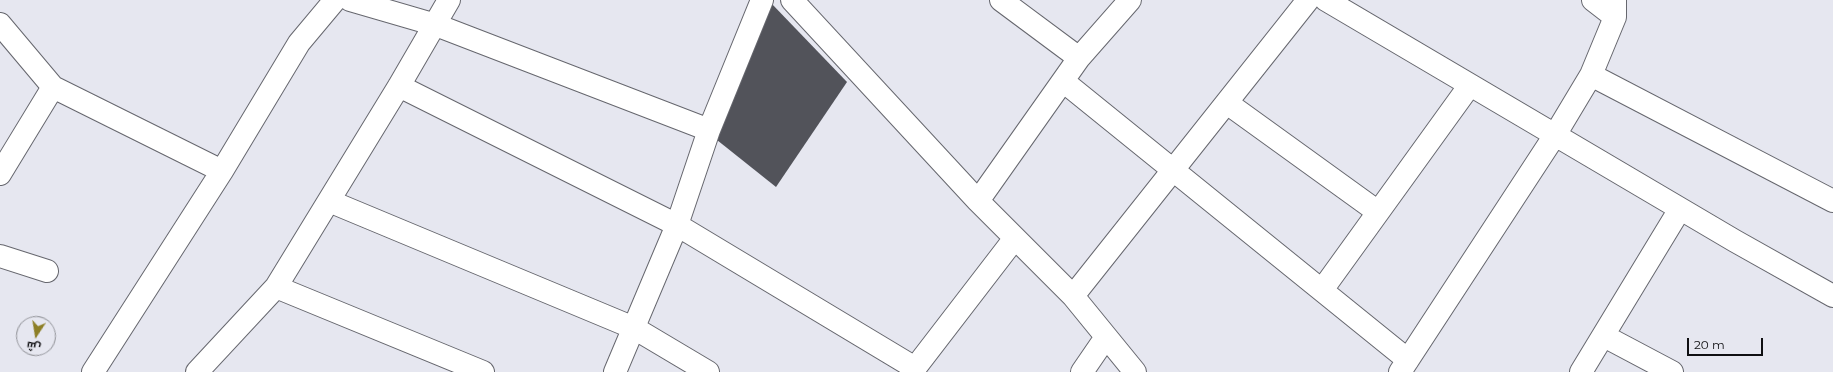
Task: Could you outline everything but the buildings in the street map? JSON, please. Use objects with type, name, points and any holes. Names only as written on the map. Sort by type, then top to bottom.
[{"type":"street","points":[[93,372],[222,170],[299,42],[335,0]]},
{"type":"street","points":[[350,0],[436,25],[708,130]]},
{"type":"street","points":[[197,372],[276,287],[436,25],[449,0]]},
{"type":"street","points":[[615,372],[677,225],[708,130],[762,0]]},
{"type":"street","points":[[792,0],[978,201],[1073,296],[1135,372]]},
{"type":"street","points":[[1001,0],[1079,58]]},
{"type":"street","points":[[978,201],[1079,58],[1130,0]]},
{"type":"street","points":[[1073,296],[1308,0]]},
{"type":"street","points":[[1326,0],[1680,209],[1830,287]]},
{"type":"street","points":[[1063,81],[1174,169],[1322,290],[1404,366],[1555,135],[1591,74],[1615,8],[1593,0]]},
{"type":"street","points":[[0,24],[53,87],[222,170]]},
{"type":"street","points":[[1591,74],[1833,202]]},
{"type":"street","points":[[1322,290],[1470,85]]},
{"type":"street","points":[[399,86],[677,225],[913,370],[1015,238]]},
{"type":"street","points":[[0,174],[53,87]]},
{"type":"street","points":[[1226,103],[1378,212]]},
{"type":"street","points":[[329,201],[634,328],[708,372]]},
{"type":"street","points":[[1581,372],[1680,209]]},
{"type":"street","points":[[0,256],[47,270]]},
{"type":"street","points":[[276,287],[483,372]]},
{"type":"street","points":[[1604,336],[1672,372]]},
{"type":"street","points":[[1082,372],[1106,337]]}]
